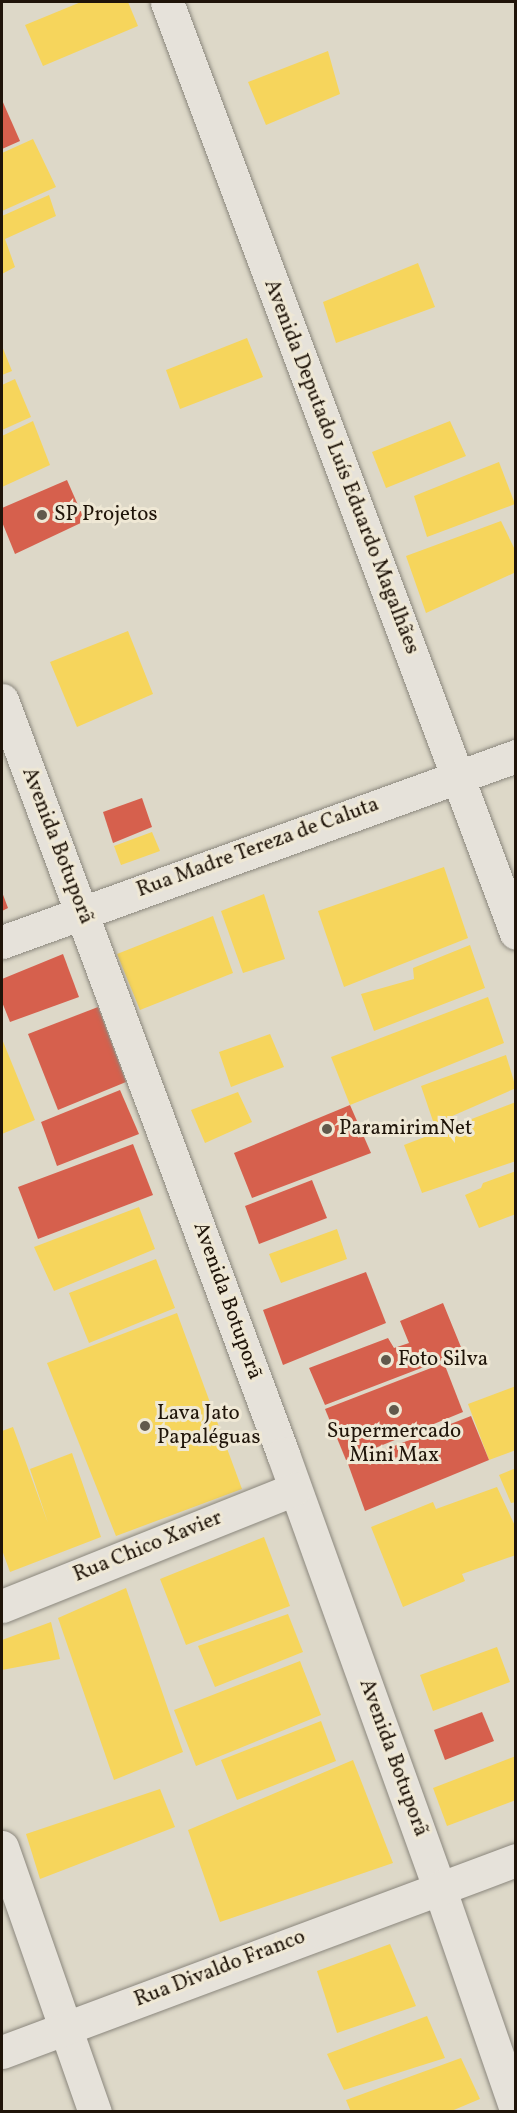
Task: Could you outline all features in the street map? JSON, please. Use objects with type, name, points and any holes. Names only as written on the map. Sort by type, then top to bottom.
[{"type":"street","name":"Avenida Deputado Luís Eduardo Magalhães","points":[[167,2],[516,933]]},
{"type":"street","name":"Avenida Botuporã","points":[[2,700],[295,1489],[439,1887],[516,2109]]},
{"type":"street","name":"Rua Madre Tereza de Caluta","points":[[2,942],[516,756]]},
{"type":"street","name":"Rua Chico Xavier","points":[[2,1606],[295,1489]]},
{"type":"street","points":[[2,1847],[95,2112]]},
{"type":"street","name":"Rua Divaldo Franco","points":[[2,2052],[516,1860]]},
{"type":"building: Homes","points":[[81,2],[128,2],[138,26],[43,66],[25,25]]},
{"type":"building: Homes","points":[[328,51],[340,94],[266,125],[248,82]]},
{"type":"building: Homes","points":[[33,139],[56,187],[2,211],[2,153]]},
{"type":"building: Homes","points":[[49,195],[56,216],[5,239],[15,267],[2,274],[2,216]]},
{"type":"building: Homes","points":[[418,263],[435,307],[336,343],[323,302]]},
{"type":"building: Homes","points":[[247,338],[263,377],[180,409],[166,370]]},
{"type":"building: Homes","points":[[2,346],[12,371],[2,375]]},
{"type":"building: Homes","points":[[15,379],[31,417],[2,430],[2,385]]},
{"type":"building: Homes","points":[[33,421],[50,465],[2,487],[2,436]]},
{"type":"building: Homes","points":[[450,421],[466,456],[386,488],[372,452]]},
{"type":"building: Homes","points":[[499,462],[515,504],[427,537],[414,496]]},
{"type":"building: Homes","points":[[501,521],[516,552],[516,572],[426,613],[406,556]]},
{"type":"building: Homes","points":[[128,631],[153,694],[77,727],[50,662]]},
{"type":"building: Homes","points":[[152,832],[160,851],[121,865],[114,846]]},
{"type":"building: Homes","points":[[444,867],[468,938],[344,987],[318,911]]},
{"type":"building: Homes","points":[[264,894],[285,959],[243,973],[221,911]]},
{"type":"building: Homes","points":[[213,916],[233,973],[140,1010],[117,954]]},
{"type":"building: Homes","points":[[470,945],[485,988],[374,1031],[361,994],[414,979],[413,968]]},
{"type":"building: Homes","points":[[488,997],[504,1043],[350,1105],[331,1057]]},
{"type":"building: Homes","points":[[270,1034],[284,1067],[231,1087],[219,1052]]},
{"type":"building: Homes","points":[[2,1039],[35,1120],[2,1134]]},
{"type":"building: Homes","points":[[506,1055],[516,1088],[434,1124],[421,1086]]},
{"type":"building: Homes","points":[[238,1092],[252,1122],[205,1143],[191,1110]]},
{"type":"building: Homes","points":[[516,1102],[516,1161],[422,1193],[404,1145]]},
{"type":"building: Homes","points":[[516,1171],[516,1214],[479,1228],[465,1195],[481,1188],[483,1183]]},
{"type":"building: Homes","points":[[139,1207],[155,1249],[54,1291],[34,1247]]},
{"type":"building: Homes","points":[[337,1229],[347,1259],[281,1283],[269,1254]]},
{"type":"building: Homes","points":[[156,1259],[175,1308],[89,1343],[69,1293]]},
{"type":"building: Homes","name":"Lava Jato Papaléguas","points":[[177,1313],[242,1489],[116,1536],[47,1363]]},
{"type":"building: Homes","points":[[516,1386],[516,1450],[489,1460],[468,1404]]},
{"type":"building: Homes","points":[[13,1427],[48,1523],[30,1469],[72,1453],[101,1537],[10,1572],[2,1550],[2,1431]]},
{"type":"building: Homes","points":[[516,1468],[516,1502],[511,1503],[499,1475]]},
{"type":"building: Homes","points":[[497,1487],[516,1528],[516,1555],[462,1574],[465,1581],[403,1607],[371,1527],[433,1502],[436,1509]]},
{"type":"building: Homes","points":[[264,1537],[290,1606],[186,1645],[160,1579]]},
{"type":"building: Homes","points":[[126,1588],[183,1752],[114,1780],[58,1618]]},
{"type":"building: Homes","points":[[288,1614],[303,1652],[215,1687],[198,1646]]},
{"type":"building: Homes","points":[[51,1622],[60,1659],[2,1670],[2,1640]]},
{"type":"building: Homes","points":[[497,1647],[510,1682],[433,1711],[420,1675]]},
{"type":"building: Homes","points":[[300,1661],[321,1715],[196,1766],[174,1710]]},
{"type":"building: Homes","points":[[321,1721],[336,1761],[237,1800],[221,1760]]},
{"type":"building: Homes","points":[[516,1756],[516,1800],[447,1826],[433,1788]]},
{"type":"building: Homes","points":[[353,1760],[393,1863],[220,1922],[188,1830]]},
{"type":"building: Homes","points":[[160,1789],[175,1827],[40,1879],[26,1834]]},
{"type":"building: Homes","points":[[390,1944],[416,2006],[337,2033],[317,1971]]},
{"type":"building: Homes","points":[[427,2016],[445,2058],[344,2090],[327,2054]]},
{"type":"building: Homes","points":[[461,2058],[480,2099],[449,2112],[351,2112],[346,2100]]},
{"type":"building: Shops","points":[[2,100],[20,141],[2,149]]},
{"type":"building: Shops","name":"SP Projetos","points":[[67,480],[85,521],[15,554],[2,522],[2,508]]},
{"type":"building: Shops","points":[[142,798],[152,827],[113,843],[103,812]]},
{"type":"building: Shops","points":[[2,892],[8,908],[2,911]]},
{"type":"building: Shops","points":[[63,954],[79,997],[10,1022],[2,1002],[2,979]]},
{"type":"building: Shops","points":[[98,1007],[126,1082],[58,1110],[28,1034]]},
{"type":"building: Shops","points":[[120,1090],[139,1134],[57,1166],[41,1122]]},
{"type":"building: Shops","name":"ParamirimNet","points":[[350,1105],[371,1153],[252,1198],[234,1153]]},
{"type":"building: Shops","points":[[133,1144],[153,1195],[38,1239],[18,1187]]},
{"type":"building: Shops","points":[[312,1180],[327,1218],[259,1244],[245,1206]]},
{"type":"building: Shops","points":[[366,1272],[386,1323],[283,1365],[263,1310]]},
{"type":"building: Shops","name":"Foto Silva","points":[[443,1303],[463,1352],[325,1405],[309,1368],[388,1338],[394,1348],[409,1343],[400,1321]]},
{"type":"building: Shops","name":"Supermercado Mini Max","points":[[444,1363],[463,1412],[346,1460],[325,1409]]},
{"type":"building: Shops","points":[[471,1416],[489,1460],[365,1511],[348,1464]]},
{"type":"building: Shops","points":[[482,1712],[494,1741],[445,1760],[434,1730]]},
{"type":"place","name":"SP Projetos","points":[[42,515]]},
{"type":"place","name":"ParamirimNet","points":[[327,1129]]},
{"type":"place","name":"Foto Silva","points":[[386,1360]]},
{"type":"place","name":"Supermercado Mini Max","points":[[394,1410]]},
{"type":"place","name":"Lava Jato Papaléguas","points":[[145,1426]]}]
